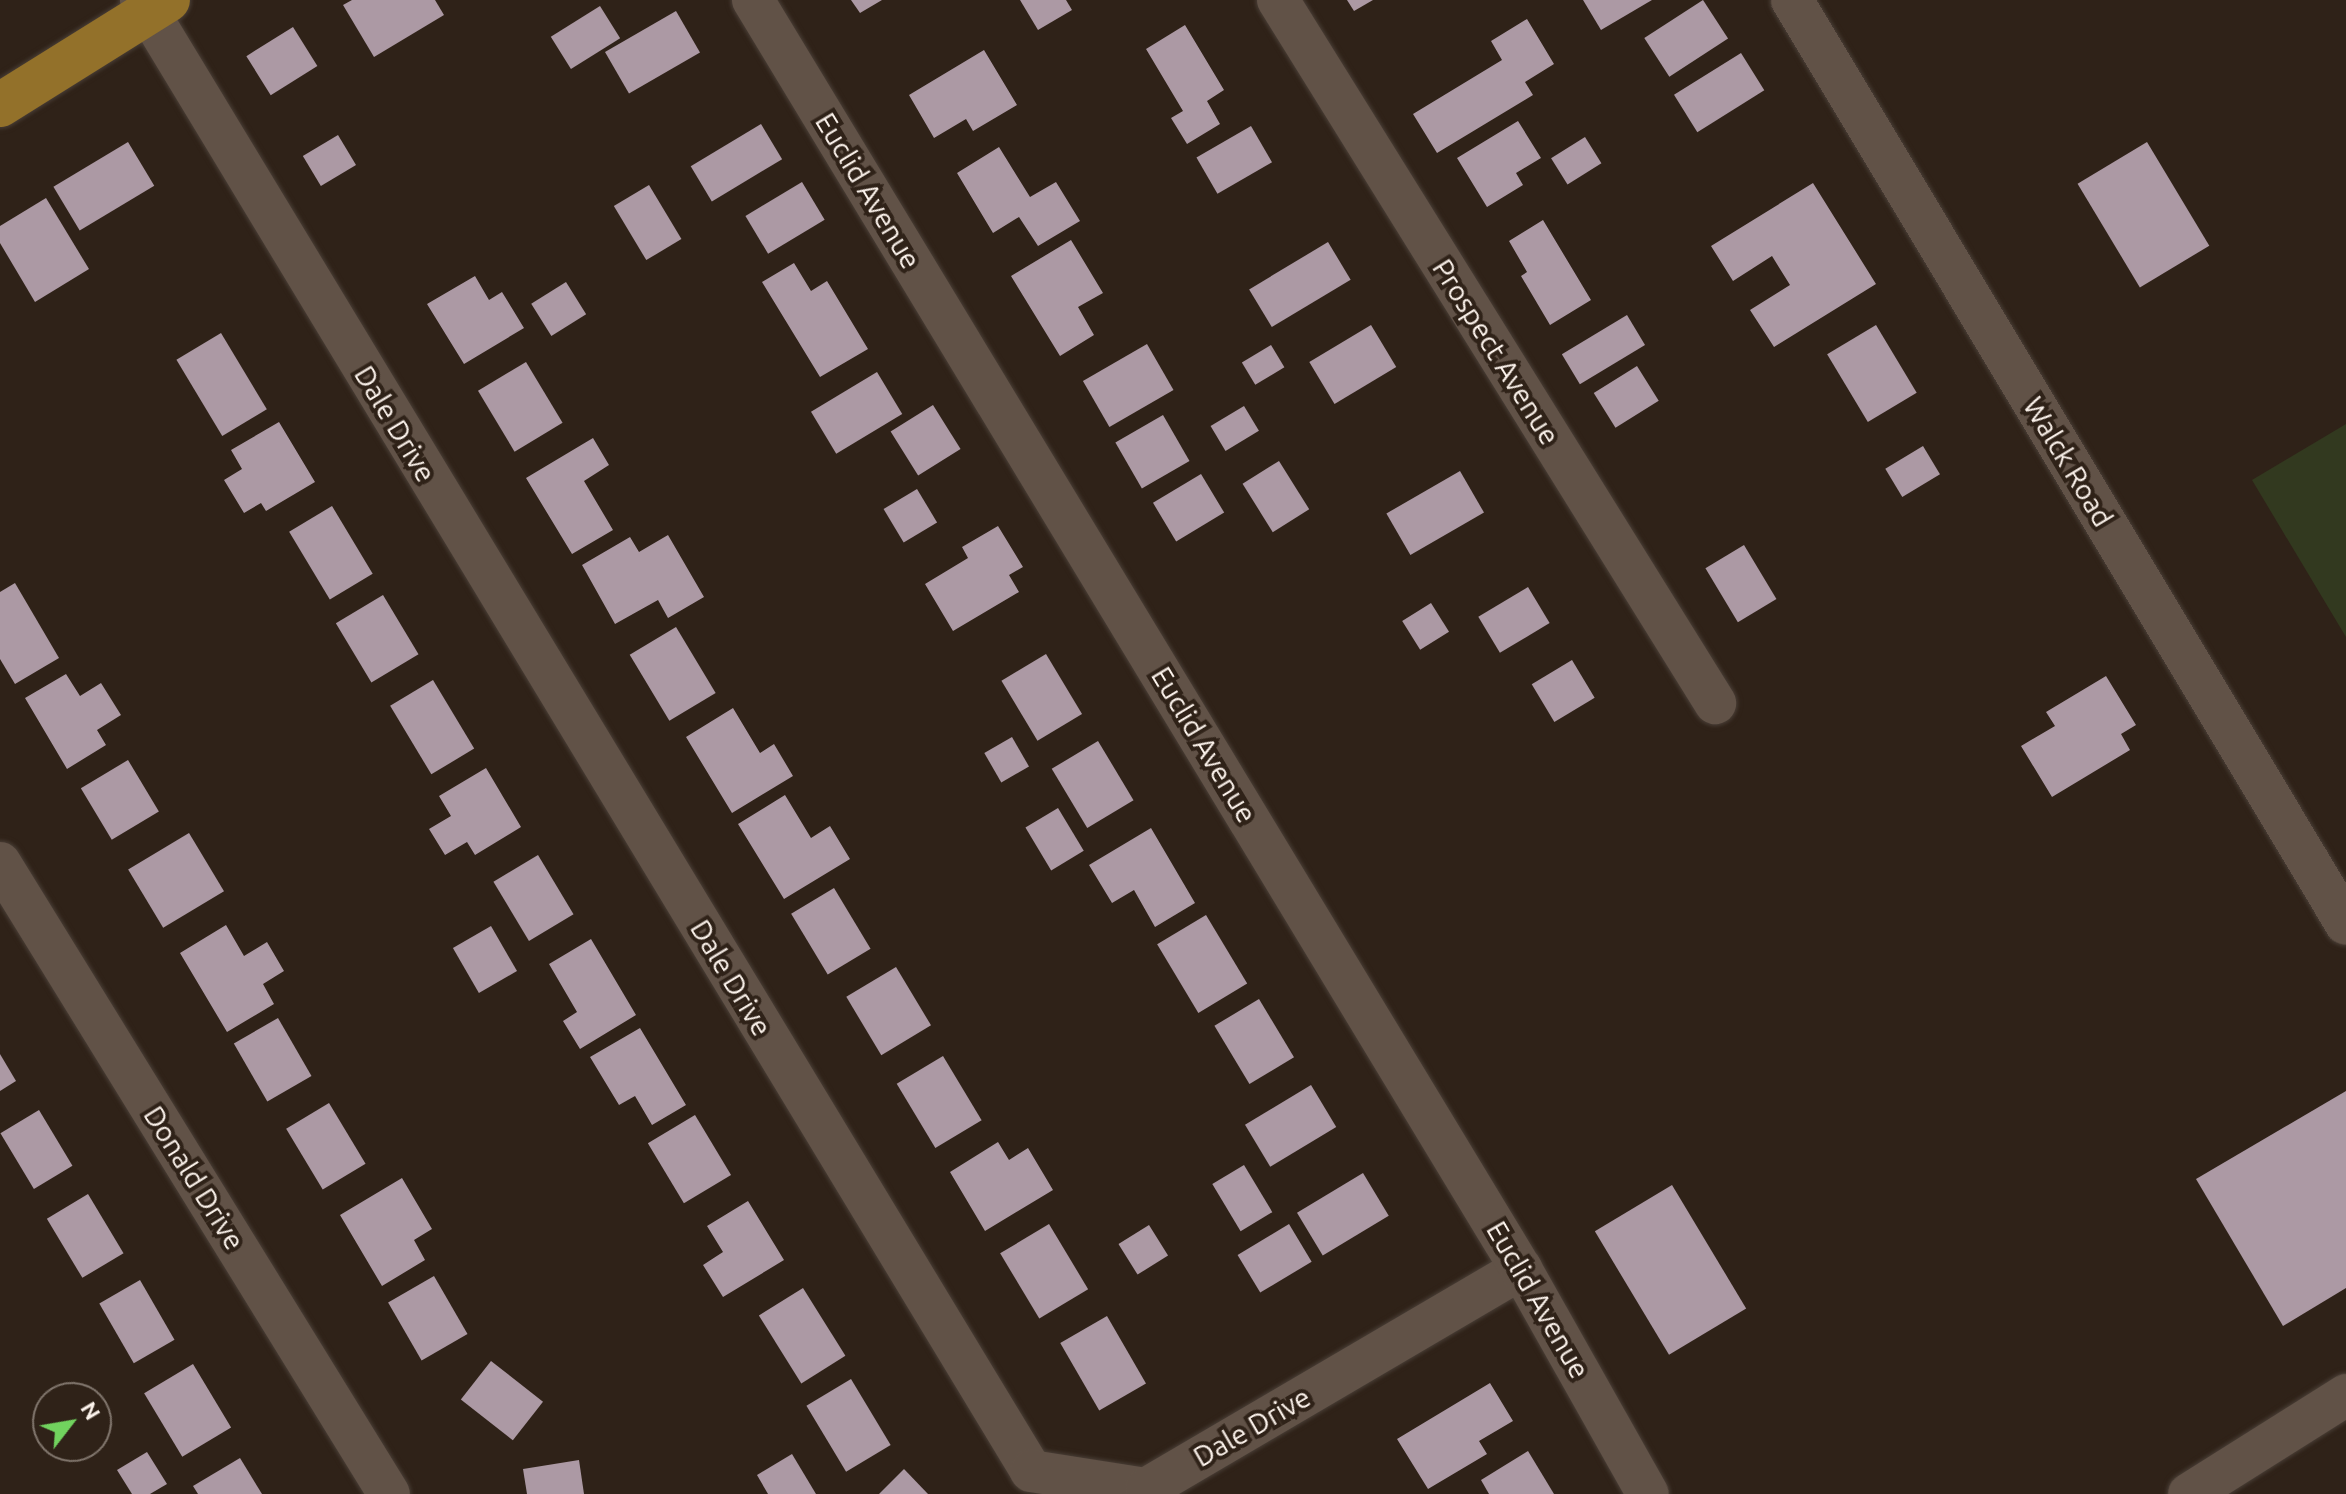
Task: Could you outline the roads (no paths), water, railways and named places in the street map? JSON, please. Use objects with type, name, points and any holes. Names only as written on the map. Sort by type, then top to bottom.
[{"type":"main road","points":[[0,105],[151,5]]},
{"type":"street","name":"Euclid Avenue","points":[[753,0],[1521,1269],[1648,1494]]},
{"type":"street","name":"Prospect Avenue","points":[[1278,0],[1715,703]]},
{"type":"street","name":"Walck Road","points":[[1792,0],[2346,924]]},
{"type":"street","name":"Dale Drive","points":[[151,5],[1031,1471],[1146,1489],[1521,1269]]},
{"type":"street","name":"Donald Drive","points":[[0,863],[389,1494]]},
{"type":"street","points":[[2189,1494],[2346,1395]]}]
